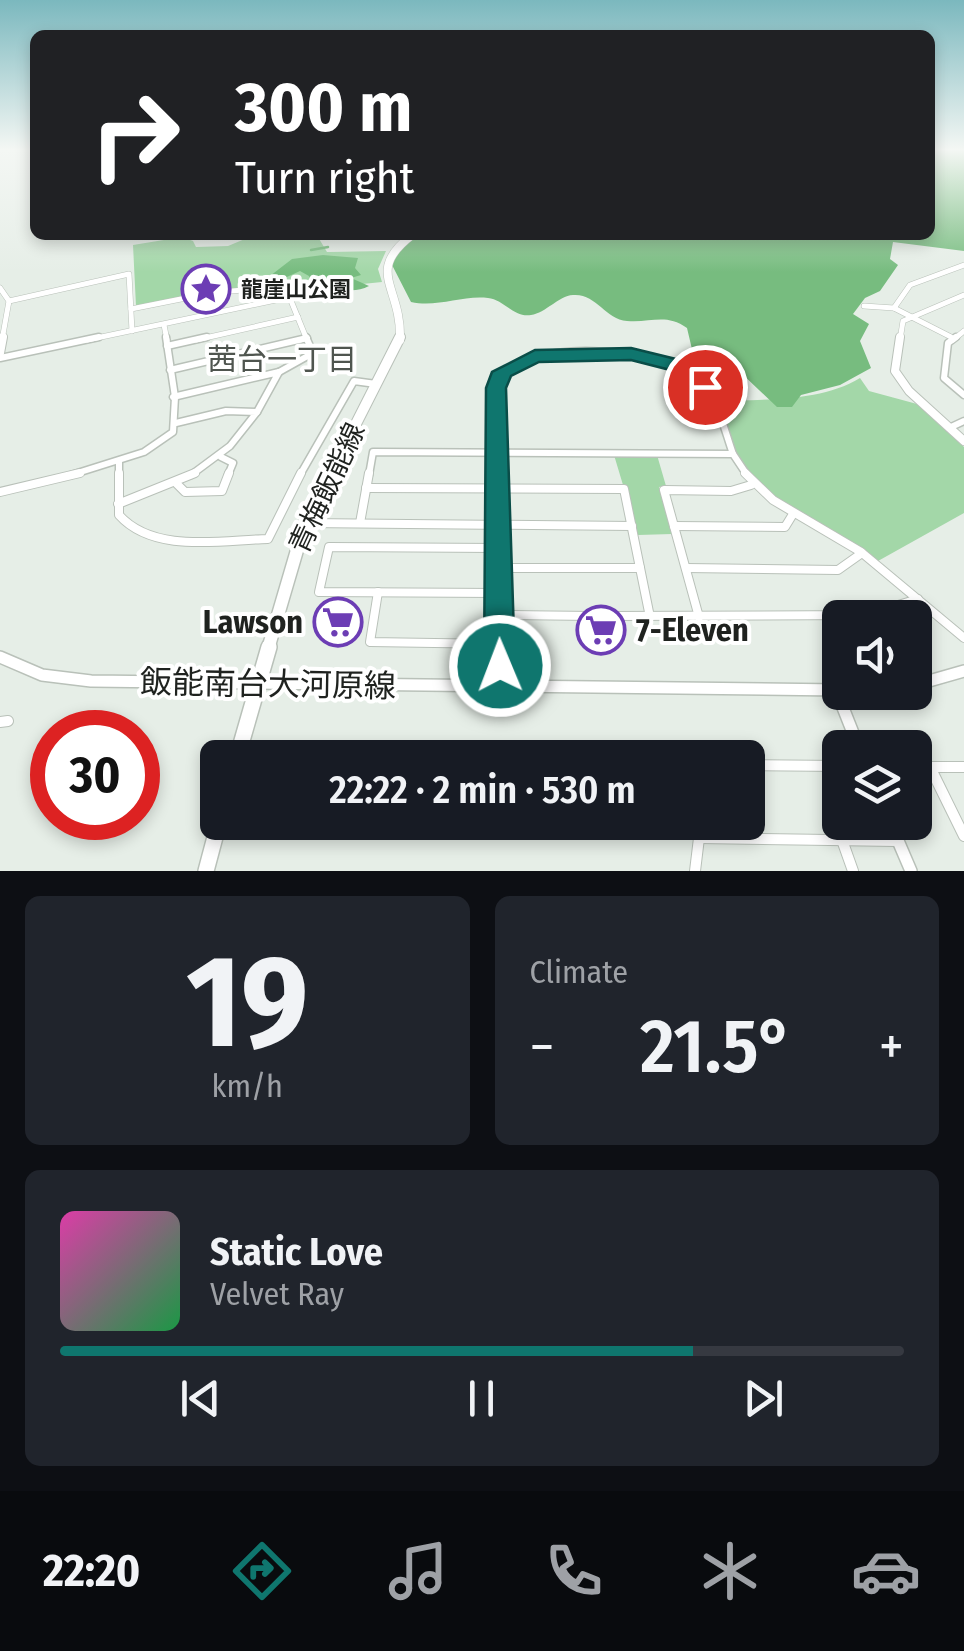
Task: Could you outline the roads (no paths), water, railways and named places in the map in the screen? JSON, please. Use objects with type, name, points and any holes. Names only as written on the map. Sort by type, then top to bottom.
[{"type":"main road","name":"青梅飯能線","points":[[242,740],[305,523],[402,330],[386,261],[403,240]]},
{"type":"main road","points":[[206,871],[214,840]]},
{"type":"street","points":[[894,308],[910,285],[964,265]]},
{"type":"street","points":[[8,301],[129,274],[132,330]]},
{"type":"street","points":[[131,309],[211,293],[285,286],[313,352],[279,372],[173,397]]},
{"type":"street","points":[[0,288],[8,301],[0,356],[290,297]]},
{"type":"street","points":[[964,295],[902,322],[895,371],[908,391],[964,442]]},
{"type":"street","points":[[864,306],[894,308],[951,337]]},
{"type":"street","points":[[167,346],[298,317]]},
{"type":"street","points":[[0,492],[120,462],[167,439],[176,423],[164,325]]},
{"type":"street","points":[[951,337],[964,331]]},
{"type":"street","points":[[951,337],[944,378],[964,395]]},
{"type":"street","points":[[170,370],[307,338]]},
{"type":"street","points":[[500,687],[496,388],[502,372],[510,366],[550,354],[631,354],[663,360],[694,376],[710,397],[733,454],[751,485],[862,553],[964,638]]},
{"type":"street","points":[[118,504],[177,484],[220,457],[247,429],[279,372]]},
{"type":"street","points":[[120,462],[118,504],[124,523],[150,538],[268,539],[277,515],[354,381],[378,384]]},
{"type":"street","points":[[176,423],[226,411],[256,412]]},
{"type":"street","points":[[950,428],[964,421]]},
{"type":"street","points":[[360,523],[374,452],[733,454]]},
{"type":"street","points":[[177,484],[185,492],[222,492],[234,463],[220,457]]},
{"type":"street","points":[[699,617],[664,490],[732,490],[751,485]]},
{"type":"street","points":[[366,488],[624,489],[650,617]]},
{"type":"street","points":[[674,526],[784,527],[794,514]]},
{"type":"street","points":[[305,523],[632,526]]},
{"type":"street","points":[[498,548],[330,548],[320,592],[498,592]]},
{"type":"street","points":[[686,568],[838,570],[862,553]]},
{"type":"street","points":[[498,568],[640,568]]},
{"type":"street","points":[[378,592],[370,642],[499,644]]},
{"type":"street","points":[[499,615],[865,615],[918,599]]},
{"type":"street","name":"飯能南台大河原線","points":[[0,656],[42,675],[77,680],[822,690]]},
{"type":"street","points":[[932,680],[964,671]]},
{"type":"street","points":[[765,765],[822,766]]},
{"type":"street","points":[[932,767],[964,767]]},
{"type":"street","points":[[932,771],[964,836]]},
{"type":"street","points":[[765,839],[822,840]]},
{"type":"street","points":[[695,871],[699,840]]},
{"type":"street","points":[[853,871],[842,840],[898,841],[911,871]]},
{"type":"waterway","points":[[311,250],[328,247]]},
{"type":"place","name":"龍崖山公園","points":[[206,289]]},
{"type":"place","name":"Lawson","points":[[338,622]]},
{"type":"place","name":"7-Eleven","points":[[601,630]]},
{"type":"district","name":"茜台一丁目","points":[[282,360]]}]
